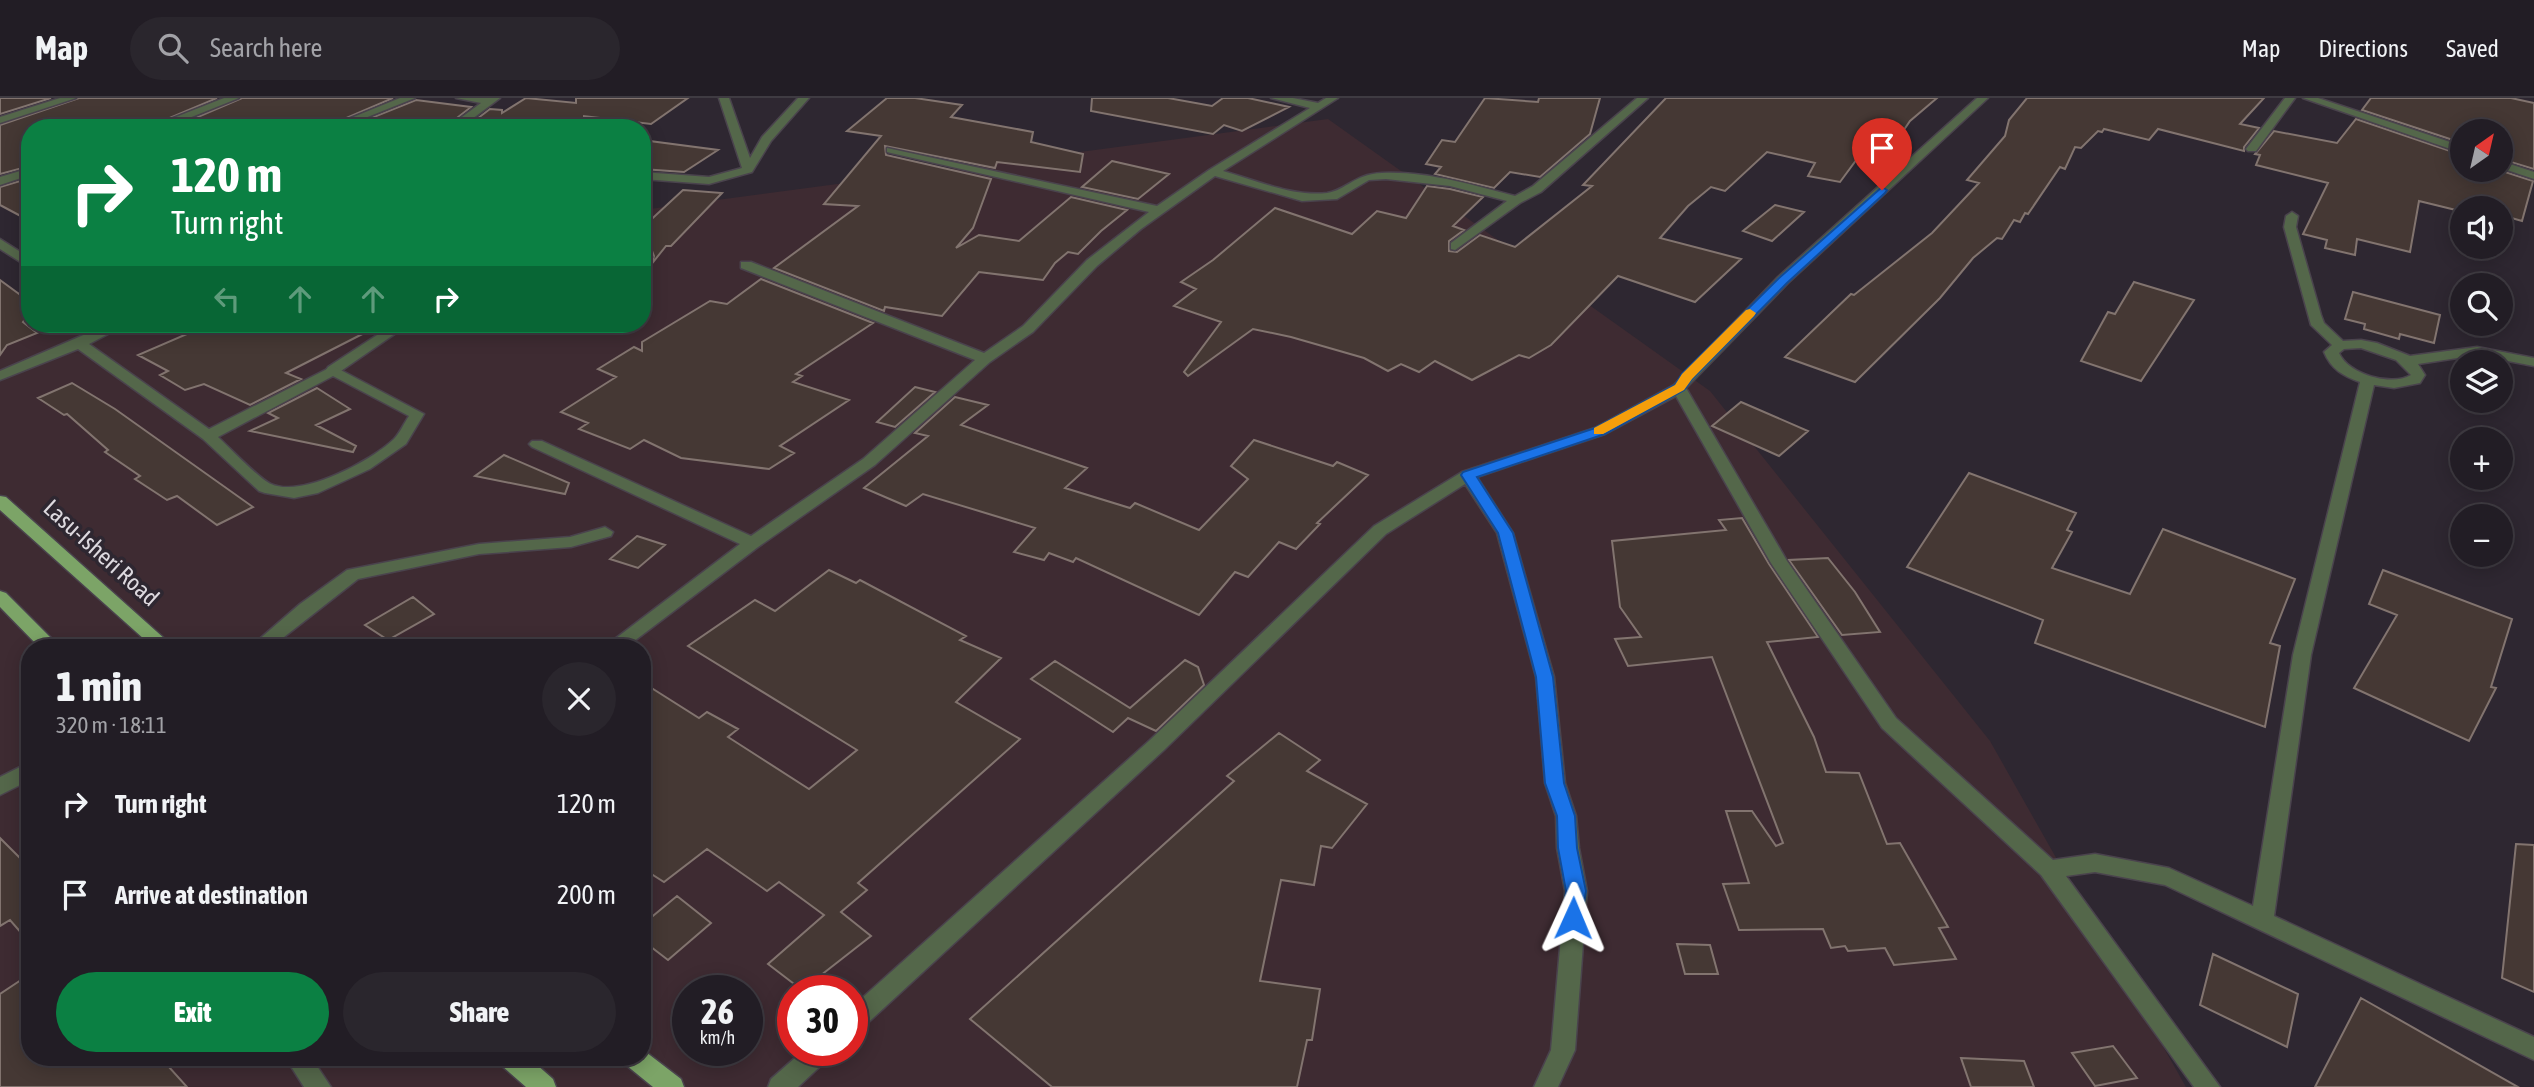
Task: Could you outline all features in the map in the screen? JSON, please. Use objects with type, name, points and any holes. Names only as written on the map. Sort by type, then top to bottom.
[{"type":"main road","name":"Lasu-Isheri Road","points":[[0,501],[156,639]]},
{"type":"main road","points":[[0,597],[43,639]]},
{"type":"main road","points":[[520,1066],[544,1087]]},
{"type":"main road","points":[[646,1066],[671,1087]]},
{"type":"street","points":[[0,120],[71,98]]},
{"type":"street","points":[[177,119],[234,98]]},
{"type":"street","points":[[354,119],[410,98]]},
{"type":"street","points":[[461,98],[493,99]]},
{"type":"street","points":[[724,98],[748,170]]},
{"type":"street","points":[[651,176],[702,182],[731,178],[748,170],[765,139],[804,98]]},
{"type":"street","points":[[1276,98],[1319,106]]},
{"type":"street","points":[[624,639],[752,543],[869,462],[985,359],[1028,329],[1092,263],[1158,210],[1213,172],[1333,98]]},
{"type":"street","points":[[1455,246],[1516,200],[1537,189],[1643,98]]},
{"type":"street","points":[[868,1007],[1157,745],[1380,530],[1468,475],[1600,431],[1679,388],[1783,280],[1983,98]]},
{"type":"street","points":[[2252,149],[2290,98]]},
{"type":"street","points":[[2308,98],[2450,146]]},
{"type":"street","points":[[465,119],[493,99]]},
{"type":"street","points":[[891,150],[1158,210]]},
{"type":"street","points":[[2513,168],[2534,176]]},
{"type":"street","points":[[1213,172],[1302,197],[1333,196],[1366,177],[1386,176],[1450,183],[1516,200]]},
{"type":"street","points":[[0,181],[21,174]]},
{"type":"street","points":[[2292,216],[2290,227],[2314,315],[2318,325],[2340,345]]},
{"type":"street","points":[[0,243],[21,258]]},
{"type":"street","points":[[746,265],[985,359]]},
{"type":"street","points":[[0,376],[100,333]]},
{"type":"street","points":[[208,436],[333,370],[387,333]]},
{"type":"street","points":[[79,343],[208,436],[265,488],[294,493],[318,488],[364,466],[401,441],[416,414],[333,370]]},
{"type":"street","points":[[2340,345],[2374,346],[2408,362],[2418,375],[2408,383],[2397,384],[2368,380],[2336,363],[2330,352],[2340,345]]},
{"type":"street","points":[[2408,362],[2477,351],[2534,362]]},
{"type":"street","points":[[2262,919],[2302,655],[2368,380]]},
{"type":"street","points":[[1679,388],[1780,562],[1889,723],[2049,869],[2208,1087]]},
{"type":"street","points":[[537,444],[752,543]]},
{"type":"street","points":[[1468,475],[1505,533],[1545,677],[1555,783],[1566,816],[1567,848],[1576,891],[1563,1050],[1546,1087]]},
{"type":"street","points":[[269,639],[353,574],[479,549],[571,542],[605,532]]},
{"type":"street","points":[[0,787],[21,775]]},
{"type":"street","points":[[2049,869],[2095,863],[2169,877],[2534,1049]]},
{"type":"street","points":[[304,1066],[319,1087]]},
{"type":"street","points":[[780,1087],[803,1066]]},
{"type":"shaded area","points":[[1328,119],[1710,391],[1990,741],[2186,1087],[0,1087],[0,295],[21,292],[21,333],[651,333],[651,209]]},
{"type":"building","points":[[0,98],[51,98],[0,114]]},
{"type":"building","points":[[79,98],[217,98],[167,119],[21,119],[21,168],[0,174],[0,125]]},
{"type":"building","points":[[242,98],[393,98],[344,119],[193,119]]},
{"type":"building","points":[[526,98],[576,103],[576,98],[688,98],[651,124],[651,119],[584,116],[584,119],[477,119],[490,109],[502,110],[502,113]]},
{"type":"building","points":[[887,98],[915,98],[962,105],[951,117],[1033,132],[1031,142],[1083,154],[1080,172],[997,162],[995,168],[885,146],[886,155],[991,179],[973,228],[956,248],[979,235],[1019,241],[1071,197],[1127,210],[1078,254],[1068,252],[1055,263],[1043,280],[979,272],[942,316],[885,307],[884,311],[774,268],[858,206],[824,204],[881,136],[847,131]]},
{"type":"building","points":[[1092,98],[1168,98],[1212,106],[1223,98],[1248,98],[1289,107],[1242,131],[1224,125],[1213,134],[1091,111]]},
{"type":"building","points":[[1485,98],[1538,102],[1539,98],[1600,98],[1590,134],[1540,177],[1510,172],[1494,188],[1435,174],[1441,167],[1426,164],[1442,140],[1455,142]]},
{"type":"building","points":[[1666,98],[1937,98],[1910,121],[1893,146],[1875,142],[1864,156],[1860,155],[1840,182],[1808,176],[1815,163],[1767,152],[1725,191],[1711,187],[1688,206],[1660,238],[1741,259],[1695,302],[1618,276],[1551,345],[1529,358],[1519,355],[1472,380],[1435,361],[1419,372],[1401,364],[1388,371],[1364,358],[1253,329],[1188,376],[1184,372],[1221,322],[1174,306],[1196,289],[1181,282],[1213,260],[1275,208],[1352,234],[1377,211],[1406,218],[1427,186],[1450,189],[1483,197],[1453,226],[1464,230],[1449,241],[1449,251],[1457,252],[1480,235],[1515,247],[1592,186],[1583,185]]},
{"type":"building","points":[[2027,98],[2264,98],[2240,124],[2259,128],[2244,147],[2244,151],[2158,129],[2149,140],[2104,129],[2102,132],[2098,131],[2081,148],[2075,147],[2065,169],[2060,167],[2028,214],[2025,213],[2020,222],[2014,220],[2002,239],[1997,238],[1973,258],[1940,298],[1855,382],[1785,357],[1851,294],[1854,295],[1932,233],[1979,183],[1967,180],[2005,136],[2009,120]]},
{"type":"building","points":[[2371,98],[2511,98],[2534,103],[2534,169],[2513,163],[2513,119],[2450,119],[2450,139],[2362,110]]},
{"type":"building","points":[[416,100],[471,107],[456,119],[369,119]]},
{"type":"building","points":[[2356,119],[2450,151],[2450,182],[2513,182],[2513,175],[2533,181],[2522,221],[2513,218],[2513,196],[2450,196],[2450,209],[2419,201],[2410,252],[2357,239],[2355,255],[2325,248],[2327,240],[2303,234],[2328,183],[2256,165],[2260,155],[2255,154],[2274,131],[2337,143]]},
{"type":"building","points":[[651,141],[718,150],[684,172],[651,170]]},
{"type":"building","points":[[1112,161],[1169,174],[1138,199],[1082,187]]},
{"type":"building","points":[[21,181],[21,216],[0,205],[0,187]]},
{"type":"building","points":[[683,190],[722,193],[671,246],[666,246],[651,265],[654,256],[651,251],[651,220]]},
{"type":"building","points":[[1775,205],[1804,212],[1772,241],[1743,231]]},
{"type":"building","points":[[761,279],[873,323],[796,374],[802,376],[793,382],[849,400],[780,446],[794,453],[769,469],[681,458],[644,440],[630,449],[579,429],[588,423],[561,412],[616,377],[598,369],[634,347],[642,351],[642,342],[710,301],[727,304]]},
{"type":"building","points":[[0,280],[21,295],[21,333],[37,333],[7,345],[0,355]]},
{"type":"building","points":[[2134,282],[2194,300],[2141,381],[2081,361],[2108,312],[2115,314]]},
{"type":"building","points":[[2353,292],[2440,315],[2434,343],[2400,334],[2399,339],[2364,329],[2365,324],[2345,319]]},
{"type":"building","points":[[189,333],[364,333],[286,373],[301,379],[250,405],[204,384],[185,390],[160,375],[168,371],[138,355]]},
{"type":"building","points":[[72,383],[115,409],[253,507],[217,525],[177,496],[167,500],[135,479],[140,476],[105,452],[108,450],[67,414],[64,415],[38,398]]},
{"type":"building","points":[[915,387],[935,392],[895,427],[877,422]]},
{"type":"building","points":[[317,388],[350,409],[316,425],[356,446],[353,452],[250,431],[278,418],[268,413]]},
{"type":"building","points":[[955,397],[988,405],[961,425],[1087,468],[1065,488],[1130,508],[1135,503],[1199,530],[1248,479],[1231,466],[1254,440],[1333,466],[1337,462],[1368,475],[1317,523],[1320,524],[1296,549],[1279,542],[1248,577],[1235,572],[1199,615],[1076,558],[1073,562],[1049,553],[1044,560],[1014,552],[1035,528],[923,494],[906,506],[864,488],[928,436],[915,433]]},
{"type":"building","points":[[1741,402],[1808,431],[1779,456],[1712,426]]},
{"type":"building","points":[[504,455],[569,483],[565,494],[475,476]]},
{"type":"building","points":[[1969,473],[2076,513],[2067,530],[2072,532],[2052,568],[2130,594],[2163,529],[2295,579],[2270,643],[2280,646],[2265,727],[2035,643],[2043,620],[1907,567]]},
{"type":"building","points":[[1742,518],[1818,637],[1767,642],[1814,737],[1826,772],[1859,773],[1887,844],[1900,843],[1948,927],[1939,928],[1956,959],[1894,965],[1885,948],[1848,951],[1845,946],[1831,948],[1823,929],[1739,930],[1723,884],[1749,883],[1726,811],[1752,811],[1776,846],[1783,843],[1712,657],[1628,666],[1615,639],[1641,637],[1620,607],[1612,541],[1726,530],[1719,520]]},
{"type":"building","points":[[637,536],[665,545],[638,568],[610,559]]},
{"type":"building","points":[[1828,558],[1855,592],[1880,632],[1842,635],[1789,560]]},
{"type":"building","points":[[829,570],[856,583],[860,580],[966,636],[960,640],[1001,658],[956,702],[1020,739],[858,883],[867,890],[841,912],[871,936],[821,975],[782,975],[768,964],[824,915],[779,882],[767,891],[707,849],[664,882],[651,874],[651,688],[699,718],[707,712],[738,729],[728,737],[809,789],[857,750],[688,646],[755,600],[775,611]]},
{"type":"building","points":[[2383,570],[2512,619],[2491,687],[2496,688],[2469,741],[2354,688],[2397,615],[2369,604]]},
{"type":"building","points":[[413,597],[434,614],[390,639],[365,625]]},
{"type":"building","points":[[1185,660],[1198,667],[1204,685],[1156,731],[1128,718],[1113,732],[1031,679],[1055,661],[1130,708]]},
{"type":"building","points":[[1279,733],[1320,760],[1307,771],[1367,804],[1332,848],[1321,846],[1314,885],[1281,880],[1260,981],[1320,989],[1312,1040],[1307,1040],[1297,1087],[1052,1087],[970,1019],[1234,781],[1227,776]]},
{"type":"building","points":[[0,838],[21,859],[21,933],[10,920],[0,926]]},
{"type":"building","points":[[2516,844],[2534,845],[2534,992],[2502,978]]},
{"type":"building","points":[[677,896],[711,923],[668,960],[651,947],[651,918]]},
{"type":"building","points":[[1677,944],[1710,945],[1718,974],[1685,974]]},
{"type":"building","points":[[2213,954],[2298,994],[2287,1047],[2200,1005]]},
{"type":"building","points":[[21,980],[21,1066],[168,1066],[187,1087],[0,1087],[0,994]]},
{"type":"building","points":[[2361,998],[2518,1087],[2315,1087]]},
{"type":"building","points":[[2113,1046],[2137,1078],[2095,1086],[2072,1053]]},
{"type":"building","points":[[1961,1058],[2024,1061],[2034,1087],[1971,1087]]},
{"type":"slow traffic","points":[[1598,431],[1679,388],[1750,313]]},
{"type":"route","points":[[1573,918],[1576,891],[1567,848],[1566,816],[1555,783],[1545,677],[1505,533],[1468,475],[1600,431],[1679,388],[1783,280],[1882,190]]}]
